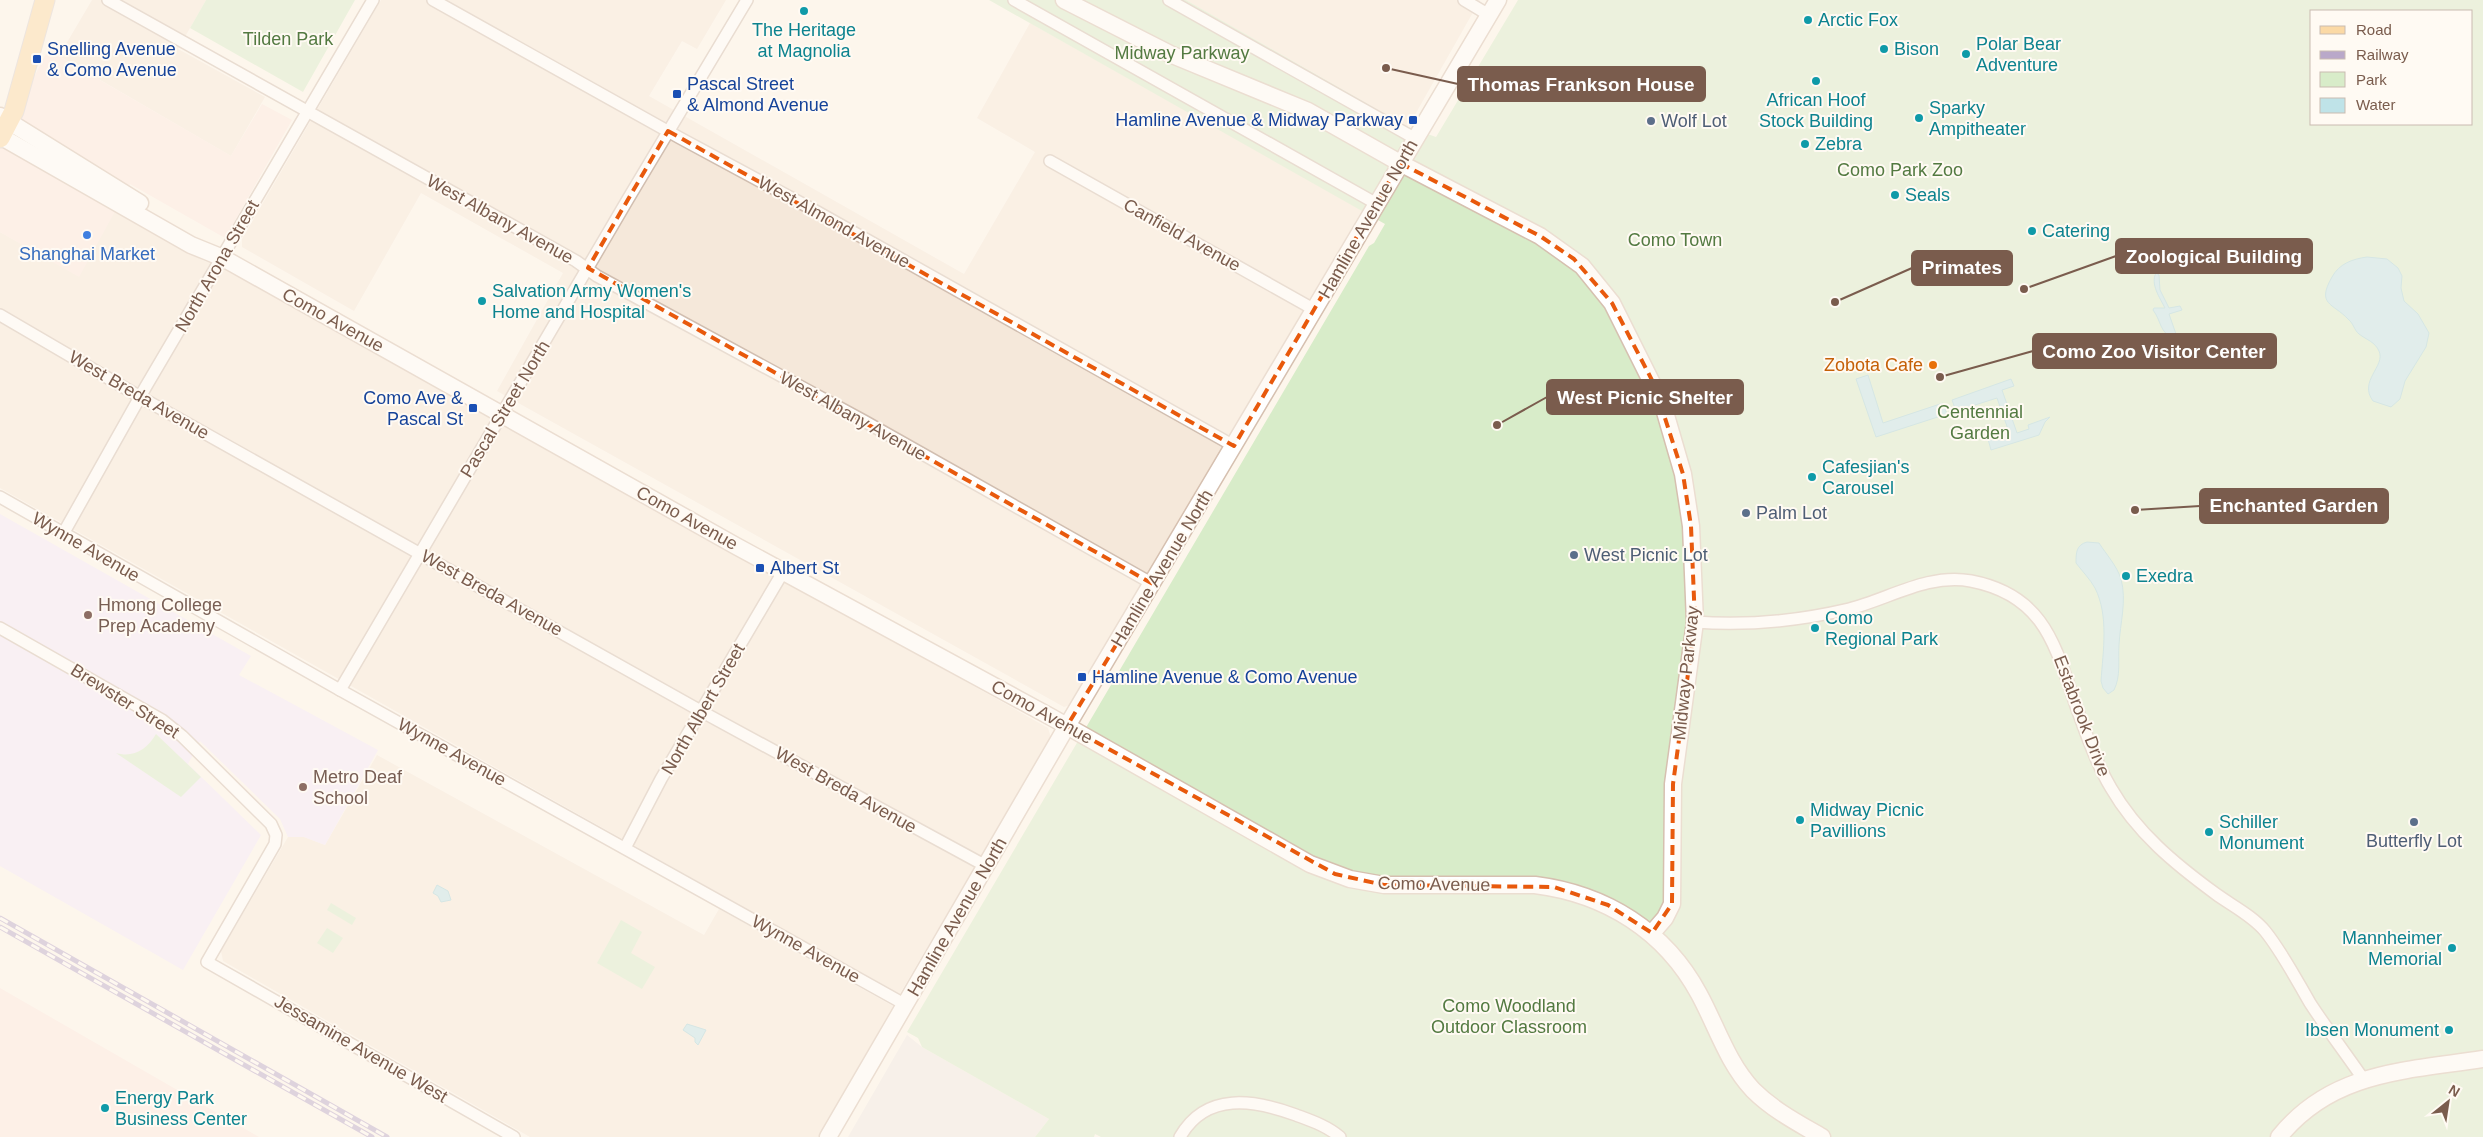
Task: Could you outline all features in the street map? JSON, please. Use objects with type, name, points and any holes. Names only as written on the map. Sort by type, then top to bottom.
[{"type":"main road","points":[[2,129],[14,111],[45,0]]},
{"type":"street","name":"West Albany Avenue","points":[[108,0],[588,268],[597,276],[974,482],[1153,584]]},
{"type":"street","name":"North Arona Street","points":[[63,534],[307,111],[350,43],[373,0]]},
{"type":"street","name":"West Almond Avenue","points":[[433,0],[668,131],[756,177],[1234,446]]},
{"type":"street","name":"Pascal Street North","points":[[340,690],[747,0]]},
{"type":"street","points":[[1014,0],[1377,204]]},
{"type":"street","name":"Midway Parkway","points":[[1064,0],[1163,51],[1308,111],[1400,163],[1554,244],[1588,271],[1612,303],[1660,398],[1683,474],[1691,526],[1695,622],[1673,784],[1672,904],[1665,918],[1652,933]]},
{"type":"street","points":[[1169,0],[1416,138]]},
{"type":"street","points":[[1464,0],[1489,15]]},
{"type":"street","name":"Hamline Avenue North","points":[[828,1137],[1067,726],[1498,0]]},
{"type":"street","name":"Como Avenue","points":[[2,129],[210,248],[222,258],[783,572],[1067,726],[1295,856],[1335,874],[1384,885],[1536,884],[1591,897],[1608,905],[1652,933],[1690,980],[1723,1047],[1749,1085],[1779,1111],[1822,1137]]},
{"type":"street","name":"Canfield Avenue","points":[[1050,161],[1315,310]]},
{"type":"street","name":"West Breda Avenue","points":[[0,315],[141,397],[701,711],[986,866]]},
{"type":"street","name":"Wynne Avenue","points":[[0,497],[340,690],[906,1005]]},
{"type":"street","name":"North Albert Street","points":[[626,848],[701,711],[783,572]]},
{"type":"street","name":"Estabrook Drive","points":[[1695,622],[1765,623],[1807,618],[1852,608],[1925,583],[1948,579],[1971,581],[2010,594],[2028,607],[2046,629],[2060,654],[2096,754],[2123,809],[2151,843],[2264,930],[2326,1026],[2364,1080]]},
{"type":"street","name":"Brewster Street","points":[[0,628],[162,720],[182,736],[267,820],[276,835],[276,844],[207,962]]},
{"type":"street","name":"Jessamine Avenue West","points":[[207,962],[514,1137]]},
{"type":"street","points":[[2280,1137],[2305,1110],[2321,1098],[2351,1083],[2396,1072],[2483,1059]]},
{"type":"street","points":[[1183,1133],[1209,1110],[1239,1101],[1259,1104],[1293,1114],[1330,1128],[1340,1137]]},
{"type":"highlighted area","points":[[668,131],[1234,446],[1400,163],[1540,236],[1574,259],[1612,303],[1654,384],[1683,474],[1691,526],[1695,622],[1673,784],[1672,904],[1652,933],[1608,905],[1554,887],[1384,885],[1335,874],[1067,726],[1153,584],[588,268]]},
{"type":"shaded area","points":[[92,0],[206,0],[178,49],[265,97],[231,156],[59,56]]},
{"type":"shaded area","points":[[381,0],[726,0],[697,49],[682,41],[649,96],[964,274],[1035,152],[977,118],[1030,23],[1345,200],[1353,195],[1364,207],[1070,705],[1064,707],[497,391],[563,273],[421,193],[354,311],[242,247],[242,239]]},
{"type":"shaded area","points":[[1186,0],[1480,0],[1408,127]]},
{"type":"shaded area","points":[[48,50],[231,156],[262,104],[292,120],[225,238],[130,184],[79,277],[0,232],[0,143]]},
{"type":"shaded area","points":[[115,210],[204,261],[234,270],[1048,728],[1051,738],[899,995],[0,488],[0,232],[79,276]]},
{"type":"shaded area","points":[[0,514],[251,656],[239,675],[378,750],[325,845],[304,837],[288,837],[280,819],[200,741],[188,764],[261,835],[183,970],[0,866]]},
{"type":"shaded area","points":[[377,755],[704,935],[719,909],[893,1006],[819,1137],[530,1137],[223,961],[221,951],[288,837],[304,837],[325,845]]},
{"type":"shaded area","points":[[0,988],[259,1137],[0,1137]]},
{"type":"shaded area","points":[[907,1035],[922,1047],[1049,1119],[1035,1137],[848,1137]]},
{"type":"green space","name":"Tilden Park","points":[[206,0],[355,0],[303,92],[190,28]]},
{"type":"green space","name":"Como Regional Park","points":[[989,0],[1186,0],[1408,127],[1436,137],[1518,0],[2483,0],[2483,1137],[1101,1137],[1095,1134],[1094,1137],[1035,1137],[1049,1119],[922,1047],[918,1038],[907,1032],[1369,246],[1374,243],[1385,224]]},
{"type":"green space","points":[[156,734],[201,777],[181,797],[116,753],[128,754],[139,751]]},
{"type":"green space","points":[[331,903],[356,918],[352,925],[327,910]]},
{"type":"green space","points":[[621,920],[642,932],[631,953],[655,967],[642,989],[597,963]]},
{"type":"green space","points":[[327,928],[343,938],[333,953],[317,943]]},
{"type":"water","points":[[2367,257],[2387,259],[2398,268],[2402,276],[2401,288],[2404,301],[2418,314],[2429,333],[2426,347],[2405,381],[2400,399],[2391,407],[2373,401],[2369,394],[2370,380],[2379,362],[2379,351],[2373,343],[2357,332],[2350,321],[2332,306],[2326,298],[2327,286],[2335,272],[2342,265]]},
{"type":"water","points":[[2156,273],[2159,275],[2160,290],[2169,308],[2180,306],[2182,310],[2169,314],[2176,334],[2173,337],[2163,330],[2153,310],[2154,308],[2165,308],[2155,286],[2154,277]]},
{"type":"water","points":[[1868,375],[1883,423],[1943,403],[1947,414],[1876,437],[1856,379]]},
{"type":"water","points":[[2011,379],[2014,386],[2002,390],[2017,433],[2029,429],[2028,425],[2050,417],[2045,422],[2039,435],[1991,450],[1988,439],[2009,432],[1997,398],[1956,411],[1952,400]]},
{"type":"water","points":[[2087,542],[2099,543],[2117,569],[2123,587],[2118,674],[2114,690],[2108,694],[2103,688],[2101,681],[2104,646],[2102,610],[2095,588],[2076,563],[2079,547]]},
{"type":"water","points":[[437,885],[448,891],[451,900],[441,902],[438,896],[433,893]]},
{"type":"water","points":[[687,1024],[706,1030],[698,1045],[695,1042],[695,1038],[683,1030]]},
{"type":"railway","points":[[0,918],[387,1137]]},
{"type":"railway","points":[[0,927],[372,1137]]},
{"type":"place","name":"The Heritage at Magnolia","points":[[804,11]]},
{"type":"place","name":"Arctic Fox","points":[[1808,20]]},
{"type":"place","name":"Bison","points":[[1884,49]]},
{"type":"place","name":"Polar Bear Adventure","points":[[1966,54]]},
{"type":"place","name":"Snelling Avenue & Como Avenue","points":[[37,59]]},
{"type":"place","name":"Thomas Frankson House","points":[[1386,68]]},
{"type":"place","name":"African Hoof Stock Building","points":[[1816,81]]},
{"type":"place","name":"Pascal Street & Almond Avenue","points":[[677,94]]},
{"type":"place","name":"Sparky Ampitheater","points":[[1919,118]]},
{"type":"place","name":"Hamline Avenue & Midway Parkway","points":[[1413,120]]},
{"type":"place","name":"Wolf Lot","points":[[1651,121]]},
{"type":"place","name":"Zebra","points":[[1805,144]]},
{"type":"place","name":"Seals","points":[[1895,195]]},
{"type":"place","name":"Catering","points":[[2032,231]]},
{"type":"place","name":"Shanghai Market","points":[[87,235]]},
{"type":"place","name":"Zoological Building","points":[[2024,289]]},
{"type":"place","name":"Salvation Army Women's Home and Hospital","points":[[482,301]]},
{"type":"place","name":"Primates","points":[[1835,302]]},
{"type":"place","name":"Zobota Cafe","points":[[1933,365]]},
{"type":"place","name":"Como Zoo Visitor Center","points":[[1940,377]]},
{"type":"place","name":"Como Ave & Pascal St","points":[[473,408]]},
{"type":"place","name":"West Picnic Shelter","points":[[1497,425]]},
{"type":"place","name":"Cafesjian's Carousel","points":[[1812,477]]},
{"type":"place","name":"Enchanted Garden","points":[[2135,510]]},
{"type":"place","name":"Palm Lot","points":[[1746,513]]},
{"type":"place","name":"West Picnic Lot","points":[[1574,555]]},
{"type":"place","name":"Albert St","points":[[760,568]]},
{"type":"place","name":"Exedra","points":[[2126,576]]},
{"type":"place","name":"Hmong College Prep Academy","points":[[88,615]]},
{"type":"place","name":"Como Regional Park","points":[[1815,628]]},
{"type":"place","name":"Hamline Avenue & Como Avenue","points":[[1082,677]]},
{"type":"place","name":"Metro Deaf School","points":[[303,787]]},
{"type":"place","name":"Midway Picnic Pavillions","points":[[1800,820]]},
{"type":"place","name":"Butterfly Lot","points":[[2414,822]]},
{"type":"place","name":"Schiller Monument","points":[[2209,832]]},
{"type":"place","name":"Mannheimer Memorial","points":[[2452,948]]},
{"type":"place","name":"Ibsen Monument","points":[[2449,1030]]},
{"type":"place","name":"Energy Park Business Center","points":[[105,1108]]},
{"type":"park label","name":"Como Park Zoo","points":[[1900,170]]},
{"type":"park label","name":"Como Town","points":[[1675,240]]},
{"type":"park label","name":"Centennial Garden","points":[[1980,422]]},
{"type":"park label","name":"Como Woodland Outdoor Classroom","points":[[1509,1016]]}]
